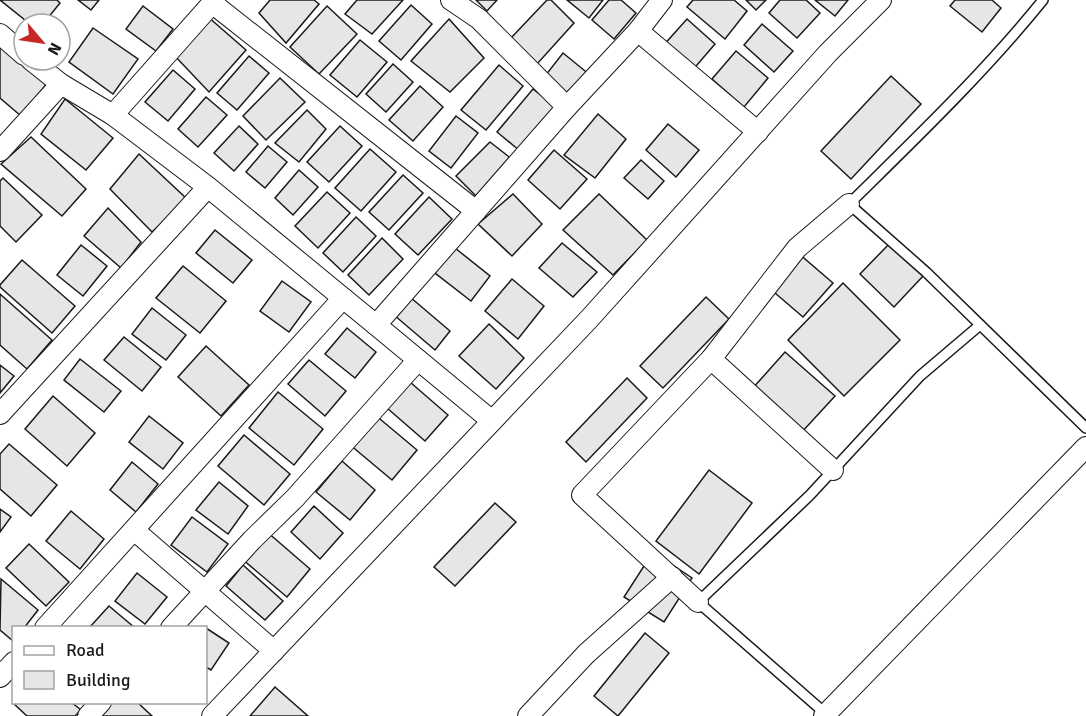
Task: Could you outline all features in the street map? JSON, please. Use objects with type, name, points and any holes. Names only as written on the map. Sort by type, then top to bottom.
[{"type":"street","points":[[451,0],[479,20],[567,107]]},
{"type":"street","points":[[376,325],[567,107],[638,31],[662,0]]},
{"type":"street","points":[[212,716],[591,318],[828,53],[881,0]]},
{"type":"street","points":[[113,115],[213,2],[476,211]]},
{"type":"street","points":[[638,31],[758,132]]},
{"type":"street","points":[[0,34],[12,44]]},
{"type":"street","points":[[46,72],[61,84],[113,115],[208,187],[492,422]]},
{"type":"street","points":[[0,151],[61,84]]},
{"type":"street","points":[[0,414],[208,187]]},
{"type":"street","points":[[698,602],[582,495],[711,359],[797,248],[849,204]]},
{"type":"street","points":[[46,626],[343,298]]},
{"type":"street","points":[[711,359],[833,471]]},
{"type":"street","points":[[172,626],[252,540],[295,498],[418,360]]},
{"type":"street","points":[[825,715],[1086,447]]},
{"type":"street","points":[[134,530],[274,651]]},
{"type":"street","points":[[528,716],[586,654],[672,577]]},
{"type":"street","points":[[0,677],[12,664]]},
{"type":"street","points":[[88,716],[99,704]]},
{"type":"lane","points":[[1043,0],[941,114],[849,204],[926,272],[1086,429]]},
{"type":"lane","points":[[825,715],[698,602],[810,495],[920,376],[980,325]]},
{"type":"building","points":[[0,0],[57,0],[60,3],[53,12],[15,12]]},
{"type":"building","points":[[78,0],[99,0],[91,10]]},
{"type":"building","points":[[270,0],[314,0],[319,4],[286,43],[259,13]]},
{"type":"building","points":[[357,0],[403,0],[372,34],[345,14]]},
{"type":"building","points":[[476,0],[497,0],[487,11]]},
{"type":"building","points":[[547,0],[551,0],[574,23],[537,64],[511,38]]},
{"type":"building","points":[[567,0],[603,0],[589,18]]},
{"type":"building","points":[[609,0],[621,0],[636,13],[614,39],[592,20]]},
{"type":"building","points":[[693,0],[734,0],[747,11],[725,39],[687,7]]},
{"type":"building","points":[[746,0],[766,0],[756,10]]},
{"type":"building","points":[[780,0],[806,0],[820,13],[797,38],[769,13]]},
{"type":"building","points":[[815,0],[848,0],[835,16]]},
{"type":"building","points":[[955,0],[992,0],[1001,8],[982,32],[950,6]]},
{"type":"building","points":[[411,5],[432,24],[401,60],[379,41]]},
{"type":"building","points":[[143,6],[173,29],[156,51],[126,29]]},
{"type":"building","points":[[327,6],[357,34],[319,74],[290,47]]},
{"type":"building","points":[[207,16],[246,50],[209,92],[173,54]]},
{"type":"building","points":[[449,19],[484,58],[450,92],[411,61]]},
{"type":"building","points":[[687,19],[715,44],[691,72],[662,47]]},
{"type":"building","points":[[762,24],[793,51],[774,72],[744,45]]},
{"type":"building","points":[[93,28],[138,59],[113,94],[72,64],[72,58]]},
{"type":"building","points":[[360,40],[387,62],[357,97],[330,75]]},
{"type":"building","points":[[0,43],[12,53],[12,72],[36,72],[48,82],[21,116],[0,98]]},
{"type":"building","points":[[736,51],[768,78],[744,107],[712,79]]},
{"type":"building","points":[[563,53],[590,75],[572,97],[545,76]]},
{"type":"building","points":[[249,56],[269,73],[237,110],[217,93]]},
{"type":"building","points":[[393,64],[413,82],[386,112],[366,94]]},
{"type":"building","points":[[499,65],[523,86],[486,130],[461,110]]},
{"type":"building","points":[[173,70],[195,89],[168,121],[145,102]]},
{"type":"building","points":[[891,76],[921,104],[851,179],[821,151]]},
{"type":"building","points":[[280,78],[305,102],[266,140],[243,116]]},
{"type":"building","points":[[420,86],[443,107],[413,141],[389,120]]},
{"type":"building","points":[[533,89],[556,107],[520,151],[497,132]]},
{"type":"building","points":[[206,97],[227,115],[198,147],[178,129]]},
{"type":"building","points":[[65,99],[113,138],[86,170],[41,134]]},
{"type":"building","points":[[307,110],[326,129],[299,162],[275,143]]},
{"type":"building","points":[[598,114],[626,139],[595,178],[564,155]]},
{"type":"building","points":[[456,116],[478,133],[451,168],[429,151]]},
{"type":"building","points":[[668,124],[699,150],[676,177],[646,150]]},
{"type":"building","points":[[239,126],[258,144],[234,171],[214,153]]},
{"type":"building","points":[[340,126],[362,146],[329,182],[307,162]]},
{"type":"building","points":[[31,137],[86,189],[62,216],[1,164]]},
{"type":"building","points":[[490,142],[513,160],[477,197],[456,176]]},
{"type":"building","points":[[268,146],[287,162],[265,188],[246,172]]},
{"type":"building","points":[[370,149],[396,172],[361,211],[335,188]]},
{"type":"building","points":[[554,150],[587,179],[560,209],[528,180]]},
{"type":"building","points":[[139,154],[187,199],[152,232],[110,189]]},
{"type":"building","points":[[641,160],[664,181],[648,199],[624,178]]},
{"type":"building","points":[[299,170],[318,187],[293,215],[275,198]]},
{"type":"building","points":[[403,175],[423,193],[389,230],[369,212]]},
{"type":"building","points":[[3,178],[42,215],[16,242],[0,226],[0,181]]},
{"type":"building","points":[[327,192],[350,213],[318,248],[295,226]]},
{"type":"building","points":[[513,194],[542,224],[512,256],[478,224]]},
{"type":"building","points":[[599,194],[647,240],[613,275],[563,230]]},
{"type":"building","points":[[429,197],[452,219],[418,255],[395,234]]},
{"type":"building","points":[[108,208],[141,242],[121,268],[84,236]]},
{"type":"building","points":[[356,217],[376,236],[343,272],[323,253]]},
{"type":"building","points":[[215,230],[252,260],[233,283],[196,253]]},
{"type":"building","points":[[382,238],[403,259],[369,295],[348,275]]},
{"type":"building","points":[[562,243],[597,272],[573,297],[539,268]]},
{"type":"building","points":[[890,243],[924,275],[894,307],[860,274]]},
{"type":"building","points":[[81,245],[107,266],[83,296],[57,275]]},
{"type":"building","points":[[455,248],[490,276],[471,301],[435,273]]},
{"type":"building","points":[[798,253],[833,283],[803,317],[768,287]]},
{"type":"building","points":[[22,260],[75,306],[52,333],[0,287]]},
{"type":"building","points":[[183,266],[226,301],[200,333],[156,298]]},
{"type":"building","points":[[512,279],[544,306],[518,339],[485,311]]},
{"type":"building","points":[[282,281],[311,302],[289,332],[260,311]]},
{"type":"building","points":[[843,283],[900,340],[844,396],[788,340]]},
{"type":"building","points":[[0,294],[52,340],[27,369],[0,345]]},
{"type":"building","points":[[410,297],[450,331],[435,350],[394,315]]},
{"type":"building","points":[[706,297],[729,319],[663,388],[640,366]]},
{"type":"building","points":[[152,308],[186,335],[166,360],[132,334]]},
{"type":"building","points":[[489,324],[524,358],[496,389],[459,356]]},
{"type":"building","points":[[347,328],[376,352],[355,378],[325,354]]},
{"type":"building","points":[[124,337],[161,367],[142,391],[104,360]]},
{"type":"building","points":[[206,346],[249,385],[221,416],[178,377]]},
{"type":"building","points":[[785,352],[835,396],[801,433],[752,389]]},
{"type":"building","points":[[80,359],[121,391],[104,412],[64,380]]},
{"type":"building","points":[[309,360],[346,391],[325,416],[288,384]]},
{"type":"building","points":[[0,365],[14,376],[0,393]]},
{"type":"building","points":[[627,378],[647,398],[586,462],[566,442]]},
{"type":"building","points":[[410,382],[448,415],[425,441],[387,408]]},
{"type":"building","points":[[278,392],[323,429],[294,465],[249,428]]},
{"type":"building","points":[[53,396],[95,433],[67,466],[25,429]]},
{"type":"building","points":[[374,414],[417,450],[392,480],[349,444]]},
{"type":"building","points":[[149,416],[183,443],[163,469],[129,442]]},
{"type":"building","points":[[244,435],[290,474],[264,505],[218,466]]},
{"type":"building","points":[[9,444],[57,485],[31,516],[0,489],[0,454]]},
{"type":"building","points":[[342,461],[375,490],[350,520],[316,492]]},
{"type":"building","points":[[132,462],[158,484],[136,512],[110,490]]},
{"type":"building","points":[[709,470],[752,503],[699,574],[656,541]]},
{"type":"building","points":[[219,482],[248,506],[228,534],[196,510]]},
{"type":"building","points":[[495,503],[516,522],[455,586],[434,567]]},
{"type":"building","points":[[314,506],[343,533],[320,559],[291,532]]},
{"type":"building","points":[[0,509],[11,517],[0,532]]},
{"type":"building","points":[[71,511],[104,539],[80,569],[46,541]]},
{"type":"building","points":[[192,517],[228,544],[207,572],[171,545]]},
{"type":"building","points":[[266,531],[310,569],[287,597],[242,559]]},
{"type":"building","points":[[29,544],[69,582],[46,606],[6,568]]},
{"type":"building","points":[[653,552],[692,578],[664,622],[624,597]]},
{"type":"building","points":[[243,565],[283,601],[265,620],[226,586]]},
{"type":"building","points":[[137,573],[167,597],[145,624],[115,601]]},
{"type":"building","points":[[1,579],[38,610],[26,626],[12,626],[12,640],[0,630]]},
{"type":"building","points":[[109,606],[133,626],[91,626]]},
{"type":"building","points":[[207,629],[229,643],[211,670],[207,668]]},
{"type":"building","points":[[645,633],[669,653],[618,716],[594,696]]},
{"type":"building","points":[[275,687],[308,716],[250,716]]},
{"type":"building","points":[[14,704],[74,704],[81,710],[75,716],[27,716]]},
{"type":"building","points":[[110,704],[139,704],[152,716],[101,716]]}]
